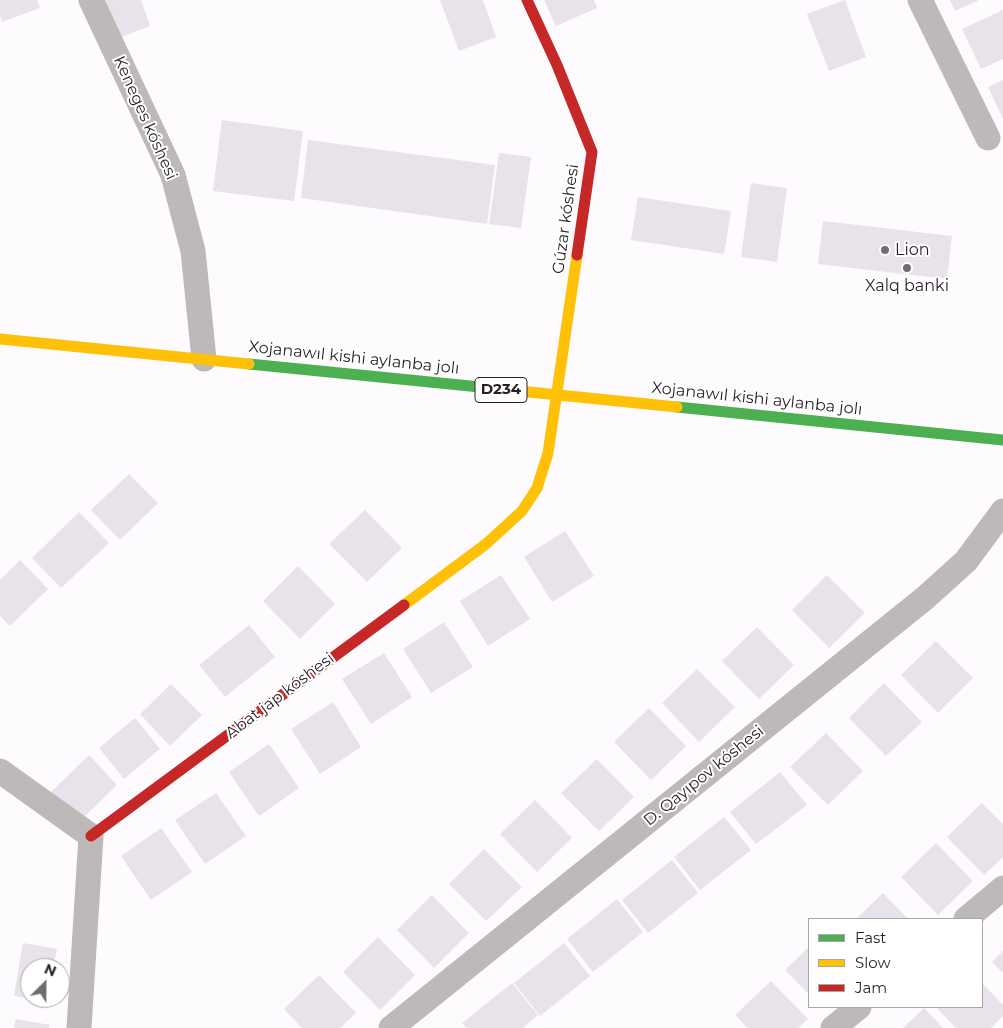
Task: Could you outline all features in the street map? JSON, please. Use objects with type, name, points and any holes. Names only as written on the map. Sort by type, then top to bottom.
[{"type":"street","name":"Keneges kóshesi","points":[[91,0],[173,175],[193,251],[204,359]]},
{"type":"street","name":"Gúzar kóshesi","points":[[527,0],[557,65],[592,152],[557,396]]},
{"type":"street","points":[[920,0],[988,138]]},
{"type":"street","name":"Xojanawıl kishi aylanba jolı","points":[[0,339],[1003,440]]},
{"type":"street","name":"Abat jap kóshesi","points":[[91,836],[486,544],[522,511],[537,488],[548,453],[557,396]]},
{"type":"street","name":"D. Qayıpov kóshesi","points":[[391,1028],[925,598],[966,561],[1003,511]]},
{"type":"street","points":[[0,771],[91,836],[79,1028]]},
{"type":"street","points":[[967,918],[1003,888]]},
{"type":"street","points":[[833,1028],[858,1008]]},
{"type":"building","points":[[0,0],[37,0],[40,8],[2,22]]},
{"type":"building","points":[[98,0],[141,0],[150,26],[113,40]]},
{"type":"building","points":[[440,0],[483,0],[496,37],[459,51]]},
{"type":"building","points":[[544,0],[594,0],[597,8],[556,26]]},
{"type":"building","points":[[845,0],[866,57],[829,71],[807,14]]},
{"type":"building","points":[[950,0],[979,0],[955,11]]},
{"type":"building","points":[[1003,10],[1003,59],[981,69],[962,29]]},
{"type":"building","points":[[1003,80],[1003,119],[988,87]]},
{"type":"building","points":[[222,120],[303,131],[294,201],[213,191]]},
{"type":"building","points":[[308,140],[495,165],[487,224],[301,198]]},
{"type":"building","points":[[499,153],[531,157],[521,228],[489,224]]},
{"type":"building","points":[[751,183],[787,188],[777,262],[741,257]]},
{"type":"building","points":[[638,197],[731,211],[724,254],[631,240]]},
{"type":"building","name":"Lion","points":[[823,221],[952,236],[947,279],[818,264]]},
{"type":"building","points":[[129,474],[158,503],[120,540],[91,510]]},
{"type":"building","points":[[365,510],[402,548],[367,582],[329,544]]},
{"type":"building","points":[[79,512],[109,543],[61,588],[32,558]]},
{"type":"building","points":[[565,531],[594,576],[552,602],[524,557]]},
{"type":"building","points":[[20,560],[48,589],[10,626],[0,616],[0,580]]},
{"type":"building","points":[[298,566],[335,604],[300,639],[263,601]]},
{"type":"building","points":[[501,575],[530,619],[488,646],[460,601]]},
{"type":"building","points":[[827,575],[865,613],[829,648],[792,610]]},
{"type":"building","points":[[444,622],[473,667],[431,693],[403,649]]},
{"type":"building","points":[[249,625],[275,657],[225,697],[199,665]]},
{"type":"building","points":[[757,627],[794,665],[759,699],[722,661]]},
{"type":"building","points":[[936,641],[973,678],[938,713],[901,675]]},
{"type":"building","points":[[384,653],[412,697],[371,724],[342,679]]},
{"type":"building","points":[[697,669],[735,707],[699,742],[662,703]]},
{"type":"building","points":[[884,683],[922,722],[886,756],[849,718]]},
{"type":"building","points":[[171,684],[202,715],[170,746],[140,714]]},
{"type":"building","points":[[333,702],[361,747],[320,774],[291,729]]},
{"type":"building","points":[[649,708],[686,746],[651,780],[614,742]]},
{"type":"building","points":[[135,718],[160,749],[124,779],[99,748]]},
{"type":"building","points":[[826,733],[863,771],[828,805],[790,767]]},
{"type":"building","points":[[269,744],[299,788],[259,816],[229,772]]},
{"type":"building","points":[[89,755],[117,785],[80,821],[51,792]]},
{"type":"building","points":[[597,759],[634,797],[599,831],[561,793]]},
{"type":"building","points":[[780,772],[807,805],[756,844],[730,812]]},
{"type":"building","points":[[216,793],[246,836],[205,864],[175,820]]},
{"type":"building","points":[[535,800],[572,838],[537,872],[500,834]]},
{"type":"building","points":[[982,803],[1003,824],[1003,857],[984,875],[947,837]]},
{"type":"building","points":[[724,817],[751,850],[700,890],[674,857]]},
{"type":"building","points":[[161,828],[192,872],[151,900],[121,856]]},
{"type":"building","points":[[936,843],[973,881],[938,915],[901,877]]},
{"type":"building","points":[[484,849],[522,887],[486,921],[449,884]]},
{"type":"building","points":[[672,860],[698,893],[648,933],[622,900]]},
{"type":"building","points":[[883,893],[907,918],[857,918]]},
{"type":"building","points":[[432,895],[469,933],[434,968],[397,930]]},
{"type":"building","points":[[617,899],[643,932],[593,972],[567,939]]},
{"type":"building","points":[[378,937],[415,975],[380,1010],[343,972]]},
{"type":"building","points":[[23,943],[57,949],[55,958],[20,958]]},
{"type":"building","points":[[564,943],[590,976],[540,1016],[514,983]]},
{"type":"building","points":[[808,948],[808,993],[785,970]]},
{"type":"building","points":[[1003,951],[1003,973],[992,962]]},
{"type":"building","points":[[20,961],[20,997],[14,996]]},
{"type":"building","points":[[319,975],[356,1013],[340,1028],[302,1028],[284,1009]]},
{"type":"building","points":[[771,981],[808,1019],[798,1028],[748,1028],[735,1015]]},
{"type":"building","points":[[512,983],[538,1015],[523,1028],[466,1028],[462,1023]]},
{"type":"building","points":[[983,984],[1003,1005],[1003,1016],[991,1028],[956,1028],[937,1008],[983,1008]]},
{"type":"building","points":[[924,1008],[943,1028],[903,1028]]},
{"type":"building","points":[[16,1019],[50,1025],[49,1028],[14,1028]]},
{"type":"traffic: fast","points":[[249,364],[480,387]]},
{"type":"traffic: fast","points":[[677,407],[1003,440]]},
{"type":"traffic: slow","points":[[404,605],[486,544],[522,511],[537,488],[548,453],[577,255]]},
{"type":"traffic: slow","points":[[0,339],[249,364]]},
{"type":"traffic: slow","points":[[480,387],[677,407]]},
{"type":"traffic: jam","points":[[527,0],[557,65],[592,152],[577,255]]},
{"type":"traffic: jam","points":[[91,836],[404,605]]},
{"type":"place","name":"Lion","points":[[885,250]]},
{"type":"place","name":"Xalq banki","points":[[907,268]]}]
